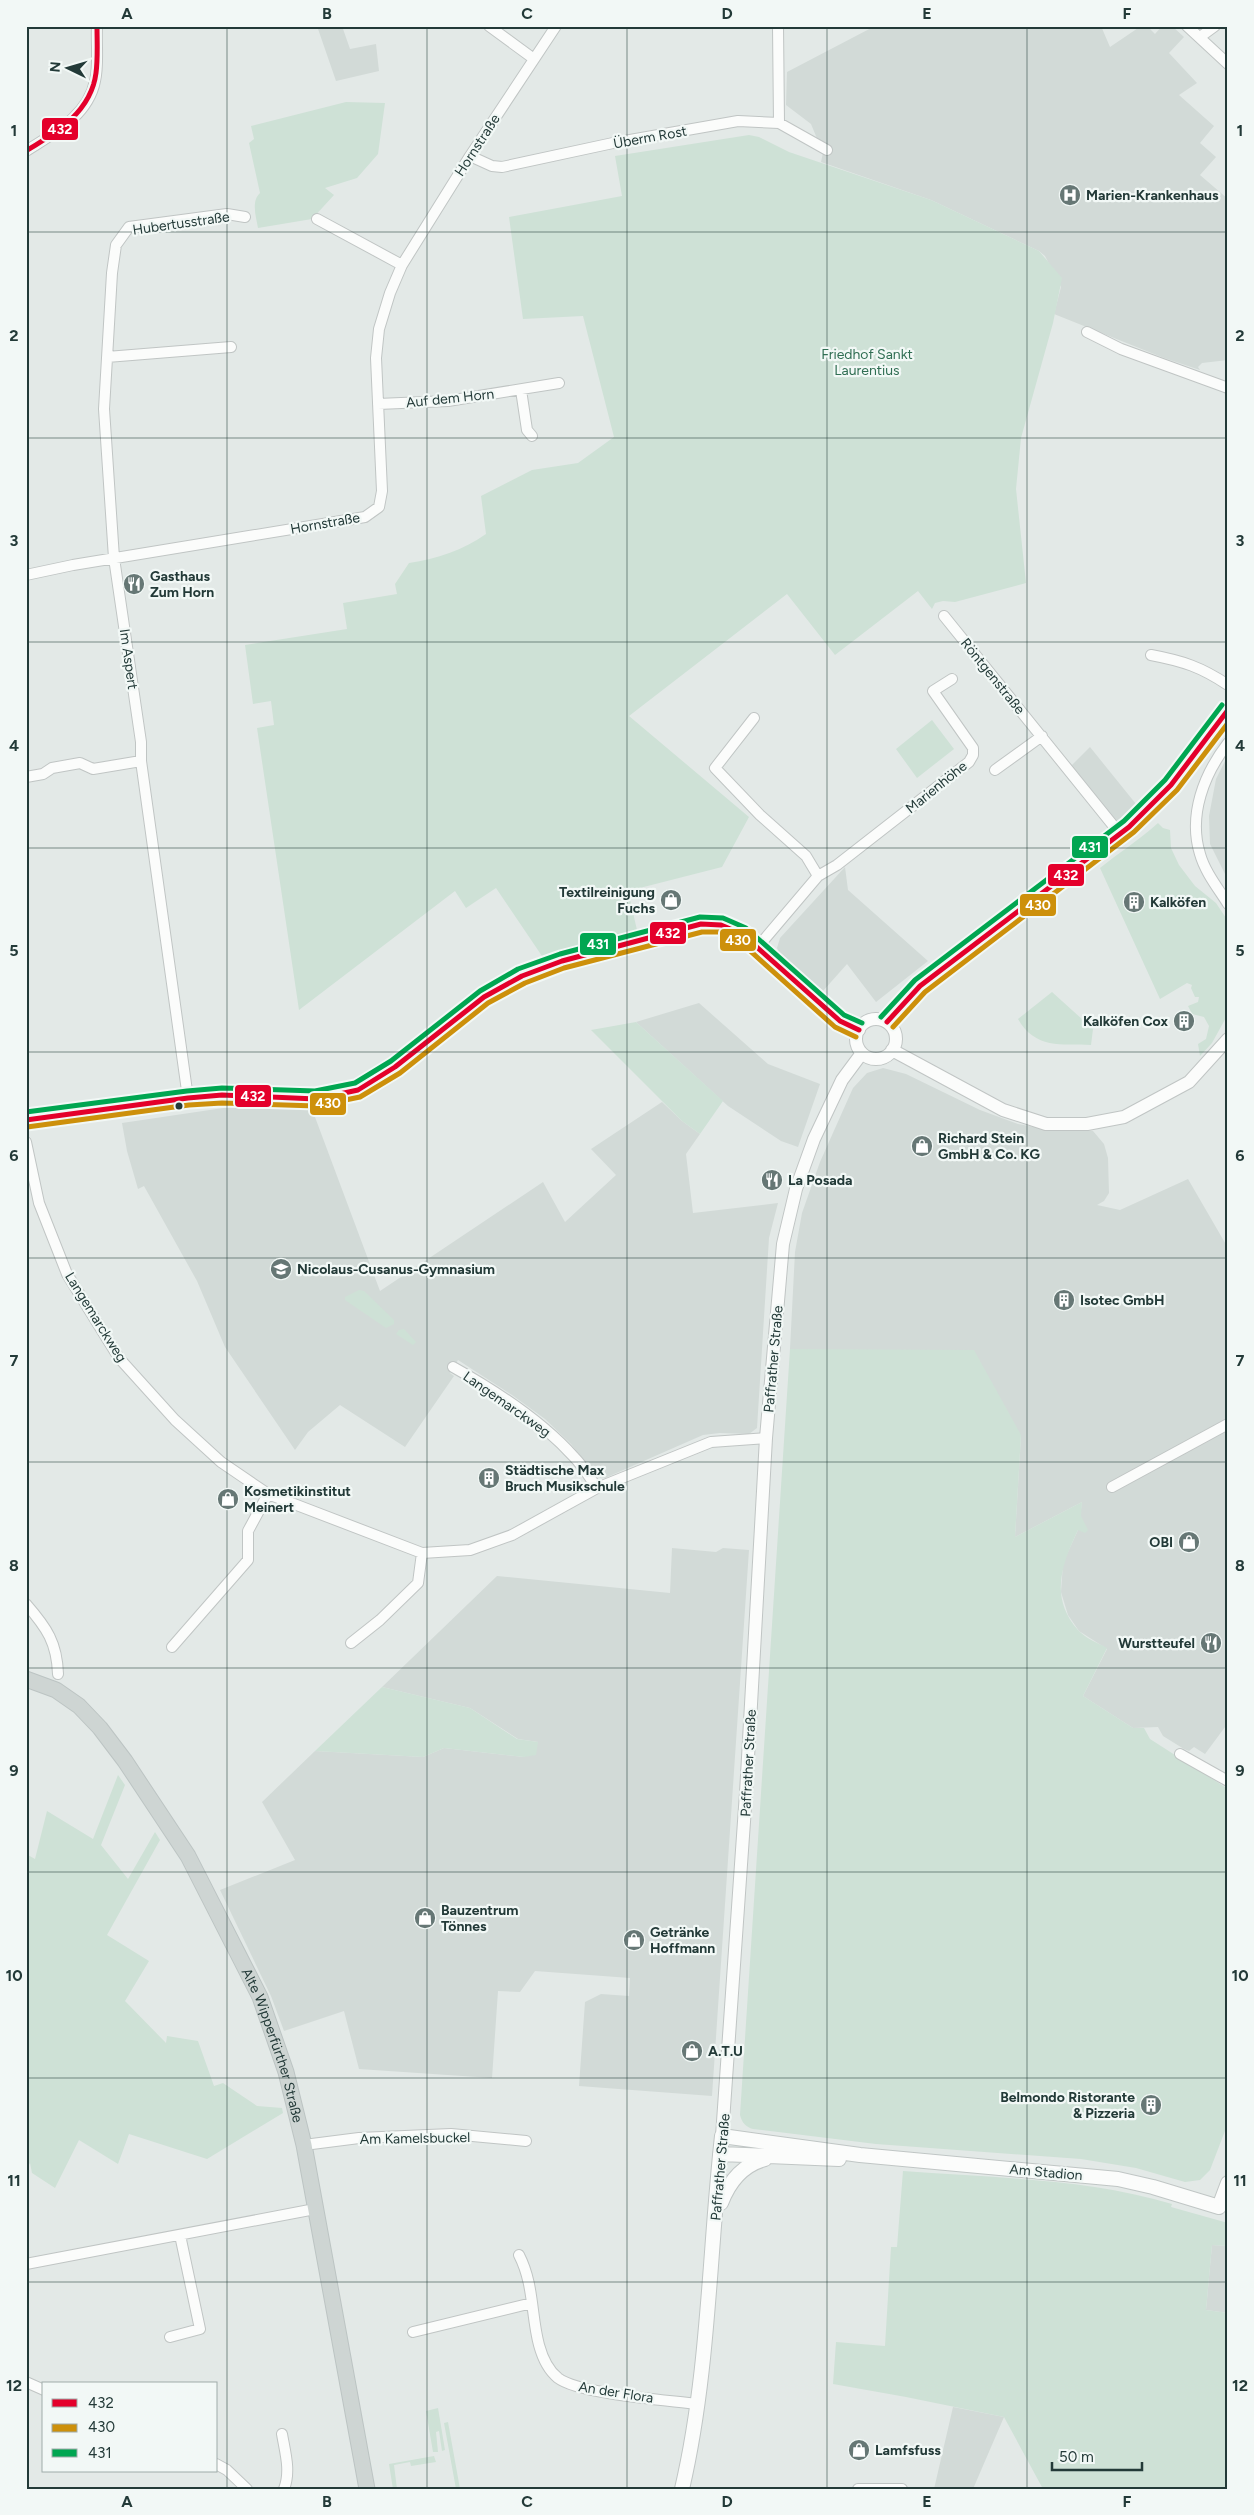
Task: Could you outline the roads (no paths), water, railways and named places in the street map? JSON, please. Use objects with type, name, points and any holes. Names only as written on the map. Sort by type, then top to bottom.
[{"type":"main road","name":"Alte Wipperfürther Straße","points":[[26,1679],[56,1690],[79,1706],[125,1760],[188,1856],[260,1996],[286,2072],[304,2145],[367,2489]]},
{"type":"main road","name":"Paffrather Straße","points":[[682,2489],[692,2444],[716,2216],[722,2136]]},
{"type":"main road","name":"Am Stadion","points":[[722,2136],[860,2155],[1118,2179],[1223,2208]]},
{"type":"main road","name":"Am Stadion","points":[[720,2154],[832,2160],[860,2155]]},
{"type":"main road","points":[[716,2216],[724,2194],[740,2172],[752,2162],[774,2156]]},
{"type":"main road","points":[[1223,2208],[1228,2183]]},
{"type":"street","points":[[26,151],[64,126],[86,105],[95,81],[97,26]]},
{"type":"street","points":[[489,26],[534,59]]},
{"type":"street","name":"Hornstraße","points":[[26,575],[372,514],[379,507],[382,491],[376,358],[379,329],[390,293],[402,265],[470,156],[556,26]]},
{"type":"street","points":[[778,26],[779,123]]},
{"type":"street","points":[[1186,26],[1228,64]]},
{"type":"street","points":[[1200,38],[1215,26]]},
{"type":"street","name":"Überm Rost","points":[[470,156],[477,161],[502,167],[613,143],[738,121],[779,123],[827,150]]},
{"type":"street","name":"Hubertusstraße","points":[[114,558],[104,409],[116,245],[129,227],[227,214],[245,217]]},
{"type":"street","points":[[317,219],[402,265]]},
{"type":"street","points":[[1087,332],[1121,349],[1228,388]]},
{"type":"street","points":[[107,357],[231,347]]},
{"type":"street","name":"Auf dem Horn","points":[[378,404],[448,401],[559,384]]},
{"type":"street","points":[[521,390],[527,430],[532,436]]},
{"type":"street","name":"Im Aspert","points":[[114,558],[141,742],[140,761],[188,1098]]},
{"type":"street","name":"Röntgenstraße","points":[[944,616],[1120,834]]},
{"type":"street","points":[[1151,655],[1189,663],[1207,671],[1228,685]]},
{"type":"street","name":"Marienhöhe","points":[[757,948],[818,876],[837,866],[969,762],[973,755],[973,748],[933,691],[952,679]]},
{"type":"street","points":[[887,1022],[920,986],[1120,834],[1171,785],[1228,710]]},
{"type":"street","points":[[754,718],[716,768],[760,815],[806,856],[818,876]]},
{"type":"street","points":[[995,770],[1042,736]]},
{"type":"street","points":[[1228,743],[1209,770],[1198,807],[1195,826],[1200,855],[1228,904]]},
{"type":"street","points":[[26,777],[43,774],[52,768],[80,763],[93,769],[140,761]]},
{"type":"street","points":[[26,1120],[188,1098],[222,1096],[316,1098],[358,1090],[394,1066],[484,997],[522,976],[571,958],[701,924],[720,925],[742,934],[840,1021],[858,1030]]},
{"type":"street","points":[[871,1020],[887,1022],[896,1035],[892,1050],[885,1057],[876,1059],[862,1053],[858,1045],[858,1030],[871,1020]]},
{"type":"street","points":[[892,1050],[1003,1110],[1046,1124],[1087,1124],[1124,1117],[1189,1082],[1226,1039]]},
{"type":"street","name":"Paffrather Straße","points":[[722,2136],[746,1793],[766,1438],[785,1231],[796,1190],[814,1139],[842,1080],[862,1053]]},
{"type":"street","name":"Langemarckweg","points":[[26,1142],[39,1203],[67,1274],[119,1358],[175,1420],[220,1462],[268,1494],[422,1553],[470,1550],[512,1535],[598,1488],[712,1442],[766,1438]]},
{"type":"street","name":"Langemarckweg","points":[[453,1367],[502,1397],[547,1430],[575,1457],[598,1488]]},
{"type":"street","points":[[1112,1487],[1228,1424]]},
{"type":"street","points":[[172,1647],[248,1560],[248,1531],[268,1494]]},
{"type":"street","points":[[351,1643],[380,1620],[418,1583],[422,1553]]},
{"type":"street","points":[[26,1604],[45,1627],[53,1642],[57,1657],[58,1674]]},
{"type":"street","points":[[1180,1754],[1228,1782]]},
{"type":"street","name":"Am Kamelsbuckel","points":[[304,2145],[359,2138],[451,2134],[526,2141]]},
{"type":"street","points":[[26,2264],[315,2209]]},
{"type":"street","points":[[170,2337],[200,2329],[180,2235]]},
{"type":"street","name":"An der Flora","points":[[519,2255],[526,2270],[539,2344],[549,2368],[566,2383],[577,2388],[696,2404]]},
{"type":"street","points":[[413,2332],[532,2303]]},
{"type":"street","points":[[26,2382],[42,2389]]},
{"type":"street","points":[[282,2434],[287,2464],[287,2481],[284,2489]]},
{"type":"street","points":[[218,2465],[227,2470],[247,2489]]},
{"type":"street","points":[[858,2489],[902,2489]]},
{"type":"place","name":"Marien-Krankenhaus","points":[[1070,195]]},
{"type":"place","name":"Gasthaus Zum Horn","points":[[134,584]]},
{"type":"place","name":"Textilreinigung Fuchs","points":[[671,900]]},
{"type":"place","name":"Kalköfen","points":[[1134,902]]},
{"type":"place","name":"Kalköfen Cox","points":[[1184,1021]]},
{"type":"place","name":"Richard Stein GmbH & Co. KG","points":[[922,1146]]},
{"type":"place","name":"La Posada","points":[[772,1180]]},
{"type":"place","name":"Nicolaus-Cusanus-Gymnasium","points":[[281,1269]]},
{"type":"place","name":"Isotec GmbH","points":[[1064,1300]]},
{"type":"place","name":"Städtische Max Bruch Musikschule","points":[[489,1478]]},
{"type":"place","name":"Kosmetikinstitut Meinert","points":[[228,1499]]},
{"type":"place","name":"OBI","points":[[1189,1542]]},
{"type":"place","name":"Wurstteufel","points":[[1211,1643]]},
{"type":"place","name":"Bauzentrum Tönnes","points":[[425,1918]]},
{"type":"place","name":"Getränke Hoffmann","points":[[634,1940]]},
{"type":"place","name":"A.T.U","points":[[692,2051]]},
{"type":"place","name":"Belmondo Ristorante & Pizzeria","points":[[1151,2105]]},
{"type":"place","name":"Lamfsfuss","points":[[859,2450]]},
{"type":"park label","name":"Friedhof Sankt Laurentius","points":[[867,362]]}]
